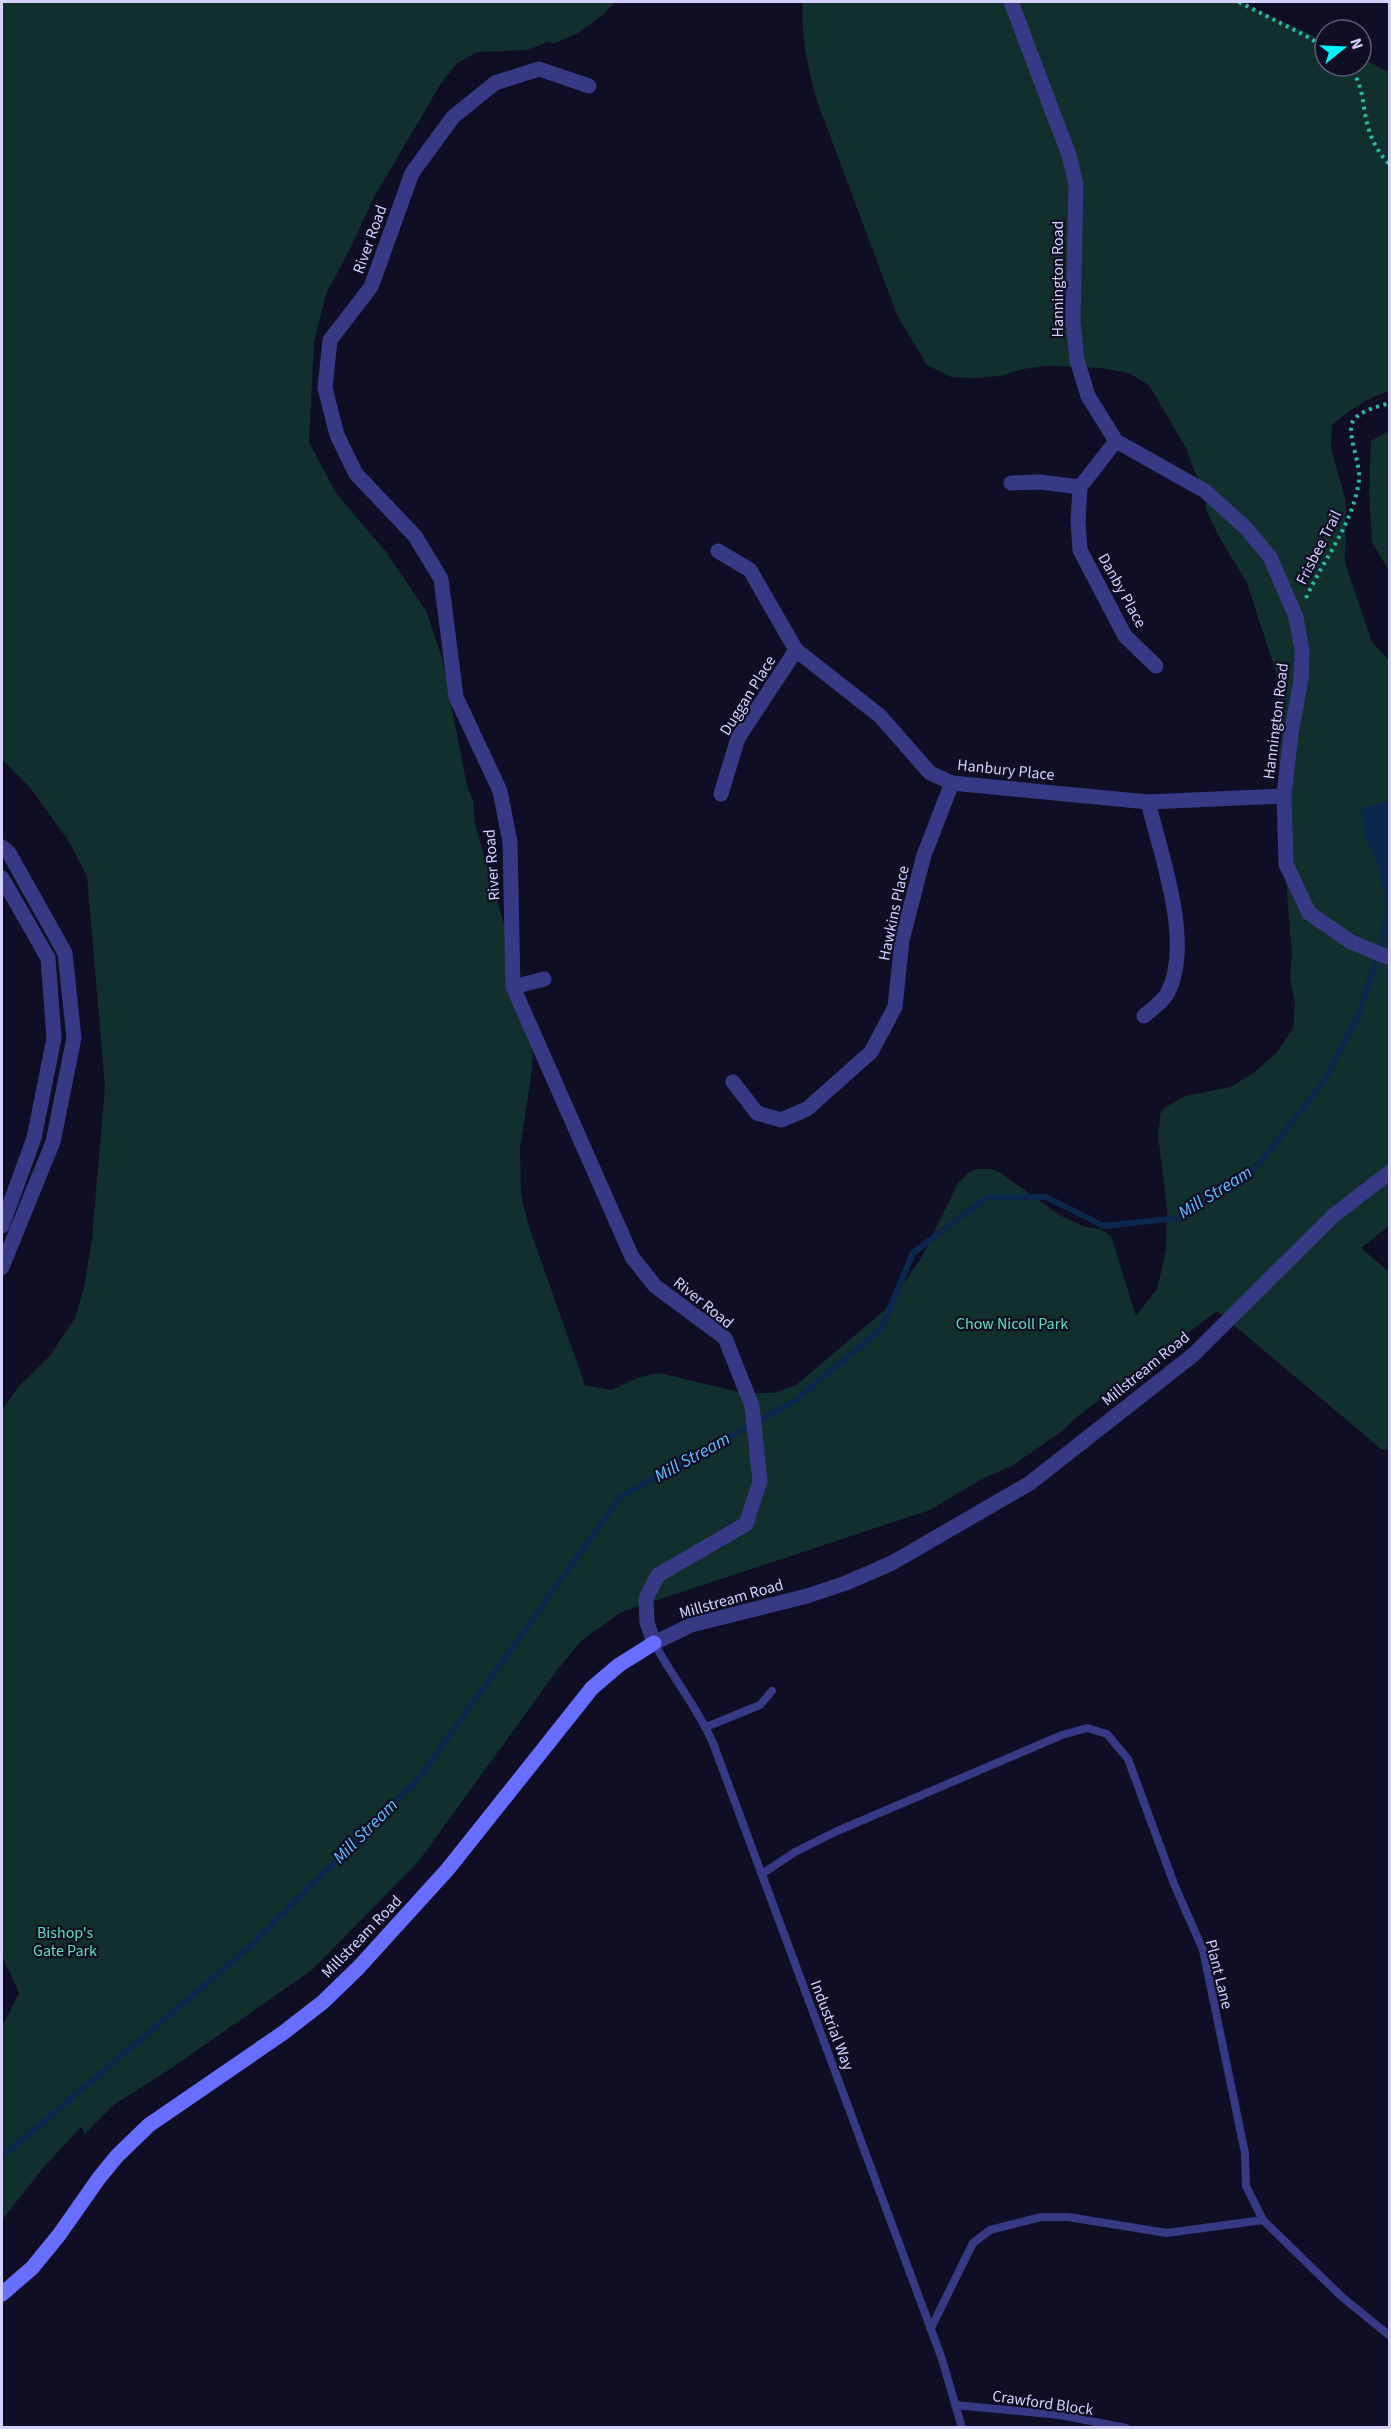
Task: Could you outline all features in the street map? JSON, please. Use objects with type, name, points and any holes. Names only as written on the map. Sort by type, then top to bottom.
[{"type":"main road","name":"Millstream Road","points":[[2,2294],[32,2268],[99,2178],[117,2156],[149,2125],[283,2033],[323,2002],[359,1967],[448,1869],[592,1688],[619,1665],[654,1643]]},
{"type":"street","name":"Hannington Road","points":[[1011,2],[1069,155],[1076,184],[1073,322],[1077,360],[1088,396],[1116,441],[1205,492],[1246,528],[1270,557],[1296,617],[1302,650],[1301,680],[1291,734],[1284,796],[1286,864],[1309,913],[1351,942],[1389,958]]},
{"type":"street","name":"River Road","points":[[589,86],[539,69],[495,83],[453,117],[412,173],[371,287],[330,340],[324,388],[337,435],[356,474],[415,536],[441,579],[456,697],[500,791],[510,842],[513,987],[632,1257],[655,1286],[724,1338],[752,1406],[760,1480],[746,1524],[658,1575],[646,1598],[647,1622],[654,1643]]},
{"type":"street","points":[[1011,483],[1040,482],[1080,487],[1116,441]]},
{"type":"street","name":"Danby Place","points":[[1080,487],[1078,521],[1080,550],[1125,636],[1156,666]]},
{"type":"street","name":"Hanbury Place","points":[[718,551],[750,570],[796,650],[880,716],[930,773],[952,783],[1148,802],[1284,796]]},
{"type":"street","name":"Duggan Place","points":[[722,794],[738,738],[796,650]]},
{"type":"street","name":"Hawkins Place","points":[[733,1082],[757,1113],[781,1120],[807,1109],[871,1052],[895,1007],[902,939],[924,855],[952,783]]},
{"type":"street","points":[[1144,1016],[1166,996],[1177,966],[1176,916],[1148,802]]},
{"type":"street","points":[[2,847],[9,853],[65,953],[74,1038],[53,1142],[2,1267]]},
{"type":"street","points":[[2,878],[48,958],[54,1038],[34,1138],[2,1226]]},
{"type":"street","points":[[513,987],[543,979]]},
{"type":"street","name":"Millstream Road","points":[[654,1643],[691,1625],[807,1596],[846,1583],[892,1563],[1030,1483],[1193,1355],[1333,1216],[1389,1172]]},
{"type":"lane","name":"Industrial Way","points":[[654,1643],[670,1671],[696,1707],[706,1727],[931,2328],[962,2427]]},
{"type":"lane","points":[[706,1727],[760,1705],[772,1691]]},
{"type":"lane","name":"Plant Lane","points":[[762,1874],[795,1852],[835,1832],[1062,1736],[1087,1728],[1107,1734],[1128,1759],[1174,1884],[1203,1950],[1245,2153],[1246,2186],[1263,2220]]},
{"type":"lane","points":[[931,2328],[973,2243],[990,2230],[1041,2217],[1068,2217],[1167,2233],[1263,2220],[1342,2297],[1389,2336]]},
{"type":"lane","name":"Crawford Block","points":[[955,2405],[1060,2415],[1126,2427]]},
{"type":"path","points":[[1239,2],[1313,40]]},
{"type":"path","points":[[1357,78],[1366,122],[1373,142],[1389,165]]},
{"type":"path","name":"Frisbee Trail","points":[[1296,617],[1345,528],[1353,502],[1359,479],[1351,428],[1354,420],[1374,407],[1389,403]]},
{"type":"green space","points":[[2,2],[615,2],[604,14],[578,33],[555,43],[548,42],[527,50],[477,52],[456,64],[440,85],[373,199],[326,294],[314,343],[309,442],[336,493],[386,552],[426,611],[442,658],[467,786],[473,800],[475,824],[529,1010],[533,1036],[532,1070],[520,1148],[521,1195],[528,1224],[585,1385],[611,1390],[637,1378],[659,1373],[743,1393],[774,1393],[796,1385],[886,1309],[923,1255],[958,1183],[976,1169],[991,1169],[999,1172],[1061,1216],[1086,1227],[1100,1229],[1111,1236],[1136,1316],[1157,1289],[1166,1251],[1167,1209],[1158,1135],[1161,1110],[1185,1096],[1231,1087],[1256,1071],[1277,1052],[1293,1028],[1295,1003],[1290,978],[1292,954],[1281,819],[1276,672],[1247,583],[1218,535],[1206,509],[1205,491],[1186,448],[1149,385],[1129,373],[1101,368],[1046,366],[1023,369],[1000,376],[975,378],[951,377],[927,365],[897,315],[817,101],[804,39],[803,2],[1240,2],[1313,35],[1313,78],[1373,78],[1373,64],[1389,72],[1389,391],[1359,405],[1332,425],[1331,448],[1346,502],[1345,563],[1372,642],[1389,660],[1390,1225],[1361,1248],[1389,1272],[1389,1450],[1381,1449],[1217,1311],[1078,1416],[1062,1431],[1012,1466],[982,1479],[930,1510],[621,1612],[581,1641],[558,1669],[418,1862],[312,1970],[173,2067],[112,2106],[85,2134],[81,2127],[43,2168],[2,2220],[2,2027],[19,1993],[2,1955],[2,1410],[18,1387],[49,1357],[75,1318],[84,1288],[92,1239],[105,1086],[87,876],[68,840],[31,789],[2,759]]},
{"type":"green space","points":[[1389,431],[1389,571],[1372,542],[1369,493],[1371,441]]},
{"type":"water","points":[[1390,801],[1389,910],[1386,908],[1379,869],[1364,834],[1361,808]]},
{"type":"waterway","name":"Mill Stream","points":[[2,2157],[247,1949],[419,1778],[620,1497],[793,1402],[881,1329],[913,1253],[987,1197],[1046,1197],[1104,1226],[1179,1218],[1256,1168],[1324,1081],[1360,1011],[1390,908]]},
{"type":"park label","name":"Chow Nicoll Park","points":[[1012,1323]]},
{"type":"park label","name":"Bishop's Gate Park","points":[[65,1941]]}]
